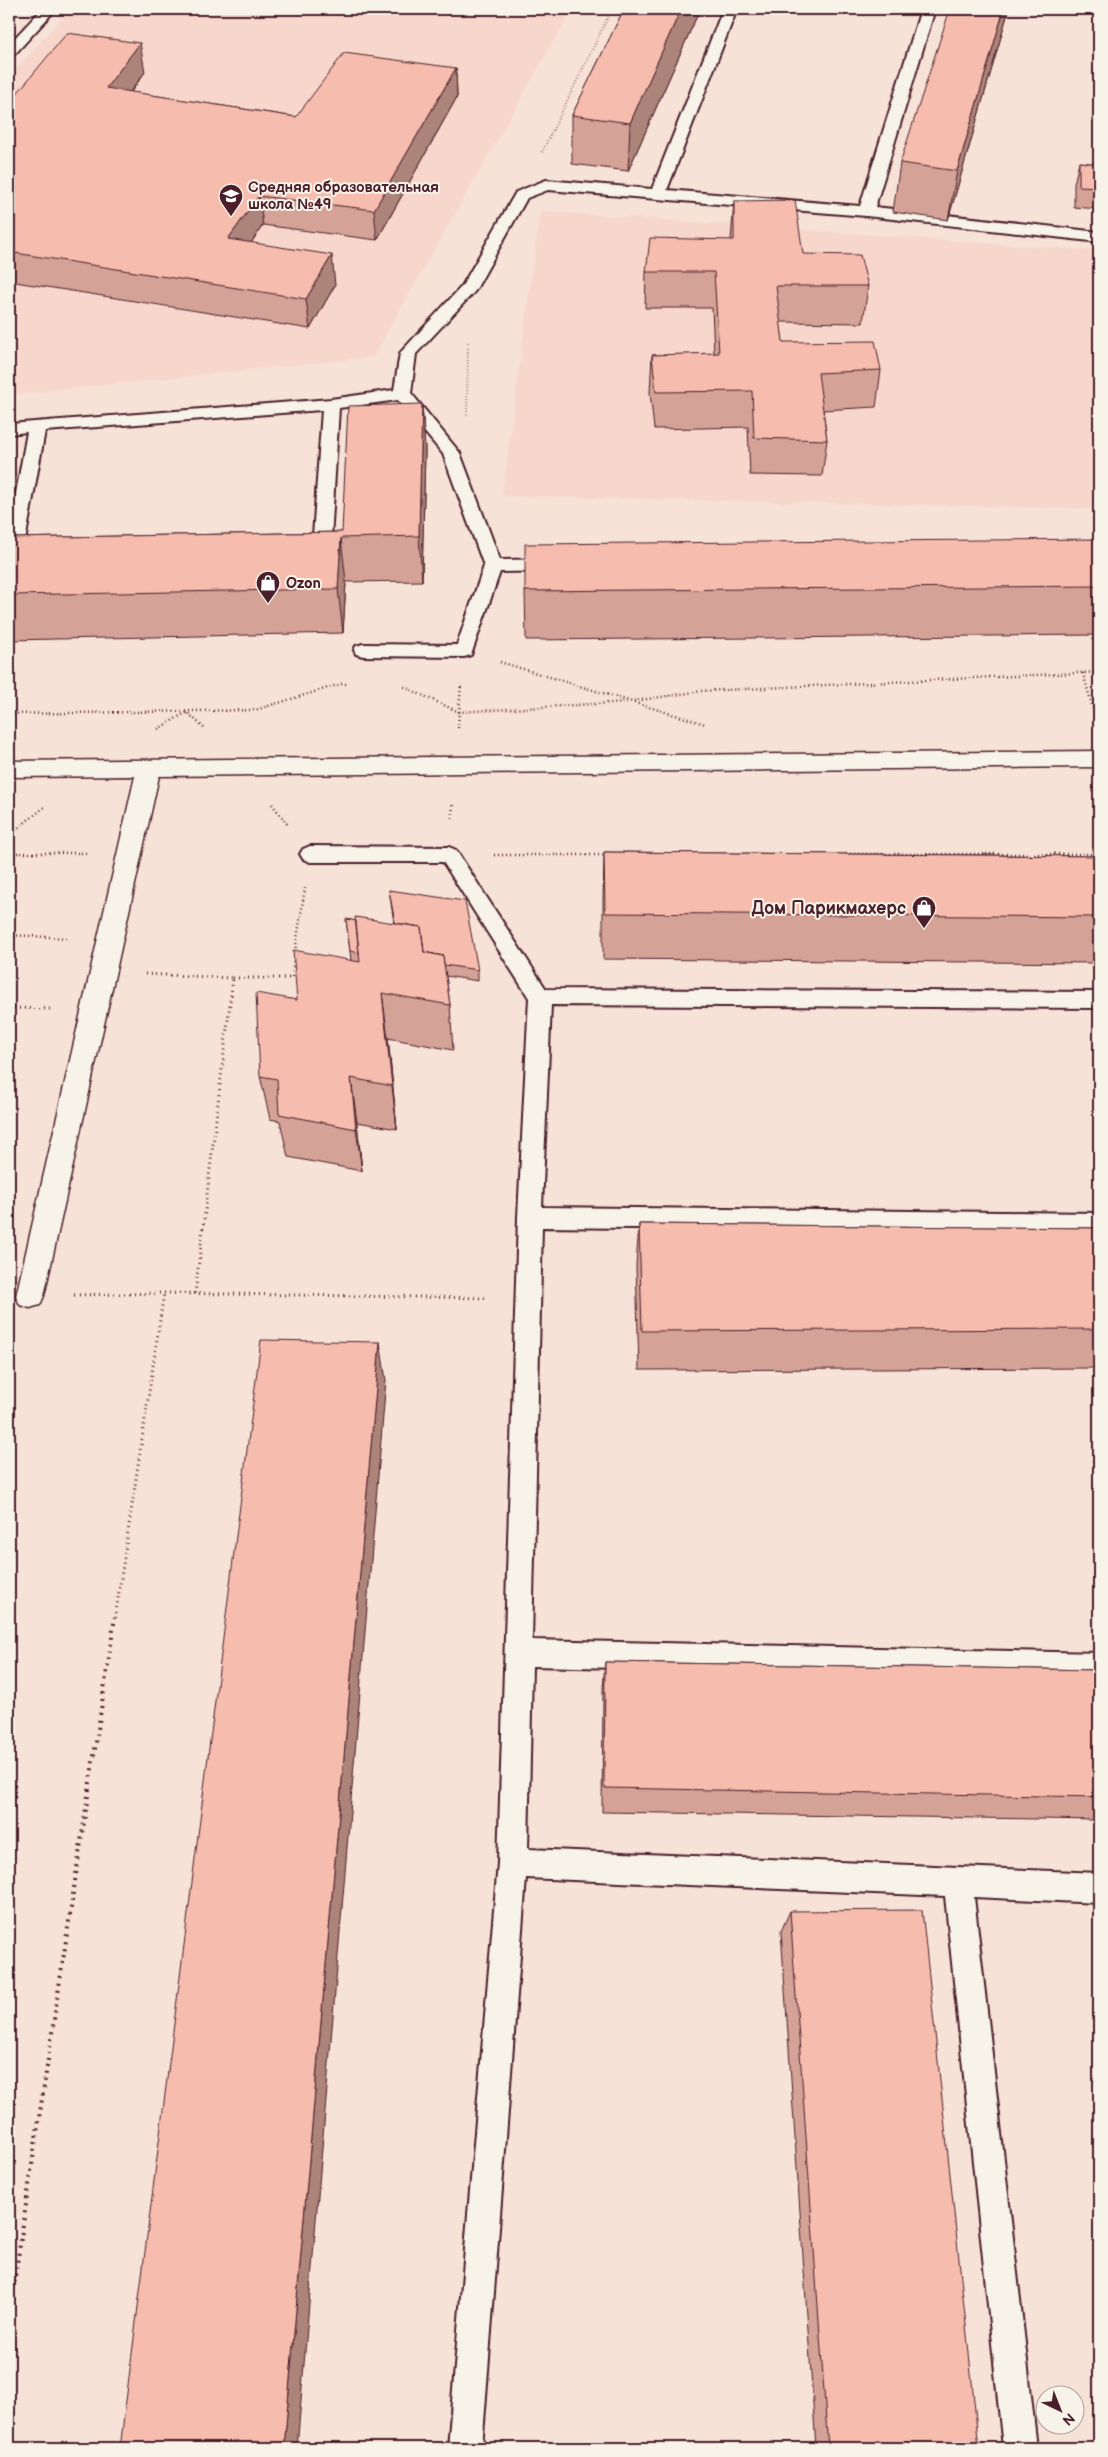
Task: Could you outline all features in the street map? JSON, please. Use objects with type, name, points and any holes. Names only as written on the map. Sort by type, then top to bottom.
[{"type":"street","points":[[9,769],[1099,759]]},
{"type":"street","points":[[30,1296],[149,767]]},
{"type":"lane","points":[[9,52],[50,9]]},
{"type":"lane","points":[[658,193],[730,9]]},
{"type":"lane","points":[[866,212],[928,9]]},
{"type":"lane","points":[[363,650],[464,651],[493,566],[451,453],[402,394],[408,353],[469,288],[521,195],[546,185],[658,193],[866,212],[1099,237]]},
{"type":"lane","points":[[9,429],[331,404],[402,394]]},
{"type":"lane","points":[[291,557],[321,556],[331,404]]},
{"type":"lane","points":[[32,563],[12,563],[37,426]]},
{"type":"lane","points":[[493,566],[573,565]]},
{"type":"lane","points":[[310,854],[449,855],[540,997],[530,1217],[513,1863],[465,2448]]},
{"type":"lane","points":[[540,997],[1099,1000]]},
{"type":"lane","points":[[530,1217],[1099,1223]]},
{"type":"lane","points":[[518,1653],[1099,1666]]},
{"type":"lane","points":[[513,1863],[1099,1888]]},
{"type":"lane","points":[[958,1881],[1020,2448]]},
{"type":"path","points":[[521,195],[612,9]]},
{"type":"path","points":[[467,424],[469,288]]},
{"type":"path","points":[[464,651],[706,724]]},
{"type":"path","points":[[400,685],[459,712],[631,702],[702,691],[1099,672]]},
{"type":"path","points":[[1083,673],[1099,730]]},
{"type":"path","points":[[9,714],[255,710],[341,684],[351,684]]},
{"type":"path","points":[[104,973],[233,978],[292,978],[310,854],[243,766]]},
{"type":"path","points":[[9,853],[129,854]]},
{"type":"path","points":[[839,854],[1099,854]]},
{"type":"path","points":[[449,855],[609,855]]},
{"type":"path","points":[[9,935],[111,940]]},
{"type":"path","points":[[195,1294],[233,978]]},
{"type":"path","points":[[30,1296],[164,1293],[528,1298]]},
{"type":"path","points":[[9,2317],[164,1293]]},
{"type":"shaded area","name":"Средняя образовательная школа №49","points":[[70,9],[572,9],[373,357],[9,395],[9,77]]},
{"type":"shaded area","points":[[540,211],[1099,251],[1099,509],[502,496]]},
{"type":"building","points":[[624,9],[681,9],[630,123],[572,115]]},
{"type":"building","points":[[950,9],[1004,9],[957,171],[900,163]]},
{"type":"building","points":[[67,33],[140,43],[106,88],[296,117],[344,53],[456,68],[374,210],[259,196],[228,239],[332,255],[306,299],[9,252],[9,103]]},
{"type":"building","points":[[1079,162],[1099,164],[1099,187],[1079,186]]},
{"type":"building","points":[[795,200],[803,254],[860,255],[868,286],[776,286],[783,342],[875,341],[881,370],[818,373],[827,440],[754,438],[752,391],[656,392],[652,355],[719,353],[714,272],[646,272],[650,238],[734,240],[734,201]]},
{"type":"building","points":[[422,404],[419,536],[341,538],[338,589],[9,595],[9,538],[342,532],[348,406]]},
{"type":"building","points":[[1099,539],[1099,586],[525,591],[525,544]]},
{"type":"building","points":[[604,852],[1099,856],[1099,917],[605,913]]},
{"type":"building","points":[[389,890],[465,901],[478,970],[444,965],[443,956],[424,952],[421,927],[395,923]]},
{"type":"building","points":[[355,917],[421,927],[424,952],[443,956],[450,1005],[382,993],[392,1086],[351,1078],[356,1129],[279,1114],[277,1079],[260,1076],[256,993],[297,1000],[293,950],[360,962]]},
{"type":"building","points":[[346,919],[356,921],[359,953],[350,951]]},
{"type":"building","points":[[639,1224],[1099,1228],[1099,1329],[642,1331]]},
{"type":"building","points":[[261,1340],[380,1342],[284,2448],[120,2448]]},
{"type":"building","points":[[605,1662],[1099,1670],[1099,1797],[604,1788]]},
{"type":"building","points":[[922,1910],[979,2448],[828,2448],[790,1911]]},
{"type":"place","name":"Средняя образовательная школа №49","points":[[231,217]]},
{"type":"place","name":"Ozon","points":[[268,604]]},
{"type":"place","name":"Дом Парикмахерс","points":[[924,929]]}]
